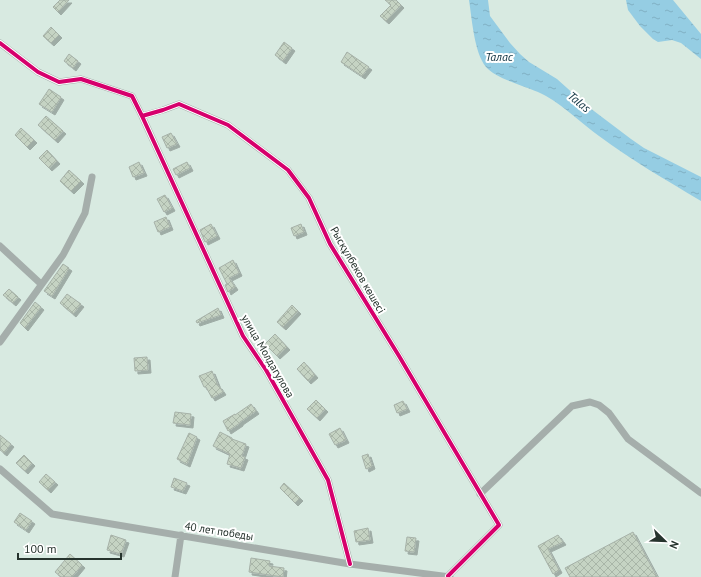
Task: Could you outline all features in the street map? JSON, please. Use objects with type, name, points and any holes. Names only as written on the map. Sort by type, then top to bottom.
[{"type":"street","points":[[0,43],[38,72],[59,82],[82,79],[132,96],[142,116]]},
{"type":"street","name":"Рысқұлбеков көшесі","points":[[142,116],[179,104],[228,125],[288,170],[309,198],[330,244],[399,356],[498,525],[449,577]]},
{"type":"street","name":"улица Молдагулова","points":[[142,116],[243,336],[266,370],[328,480],[350,564]]},
{"type":"street","points":[[0,342],[63,255],[85,213],[92,177]]},
{"type":"street","points":[[0,246],[41,284]]},
{"type":"street","points":[[480,494],[572,406],[590,402],[599,405],[609,413],[628,439],[701,493]]},
{"type":"street","name":"40 лет победы","points":[[0,469],[52,514],[350,564],[449,577]]},
{"type":"street","points":[[175,577],[181,536]]},
{"type":"water","name":"Талас","points":[[469,0],[488,0],[490,16],[510,43],[529,62],[557,79],[586,105],[644,148],[701,177],[701,201],[649,170],[592,131],[560,105],[546,96],[506,80],[491,72],[482,61],[476,44]]},
{"type":"water","points":[[626,0],[673,0],[701,34],[701,59],[681,43],[672,40],[658,42],[653,39],[640,26],[628,10]]},
{"type":"building","points":[[60,0],[69,0],[58,12],[53,7]]},
{"type":"building","points":[[385,0],[396,0],[401,5],[386,21],[380,16],[391,5]]},
{"type":"building","points":[[51,27],[59,35],[51,43],[43,36]]},
{"type":"building","points":[[284,42],[292,48],[283,61],[275,55]]},
{"type":"building","points":[[347,52],[369,67],[362,76],[341,62]]},
{"type":"building","points":[[69,54],[78,61],[73,68],[64,61]]},
{"type":"building","points":[[49,89],[61,97],[52,112],[39,104]]},
{"type":"building","points":[[46,116],[63,131],[55,140],[38,125]]},
{"type":"building","points":[[21,128],[34,140],[27,147],[15,135]]},
{"type":"building","points":[[171,133],[177,144],[167,148],[162,137]]},
{"type":"building","points":[[47,150],[57,161],[49,168],[39,158]]},
{"type":"building","points":[[139,162],[144,173],[133,177],[129,167]]},
{"type":"building","points":[[187,162],[190,168],[176,175],[173,169]]},
{"type":"building","points":[[69,170],[81,181],[71,191],[60,181]]},
{"type":"building","points":[[165,195],[172,208],[164,212],[157,199]]},
{"type":"building","points":[[166,217],[170,227],[158,232],[154,222]]},
{"type":"building","points":[[211,224],[217,236],[205,242],[200,230]]},
{"type":"building","points":[[301,224],[304,232],[294,236],[291,228]]},
{"type":"building","points":[[233,260],[239,273],[229,278],[235,287],[228,292],[225,285],[227,284],[219,268]]},
{"type":"building","points":[[63,264],[69,268],[52,296],[44,291]]},
{"type":"building","points":[[9,289],[18,297],[13,303],[3,295]]},
{"type":"building","points":[[67,294],[81,304],[73,314],[60,303]]},
{"type":"building","points":[[35,302],[41,307],[25,328],[20,323]]},
{"type":"building","points":[[292,305],[298,311],[283,327],[277,322]]},
{"type":"building","points":[[218,308],[221,315],[197,323],[196,321]]},
{"type":"building","points":[[275,334],[287,347],[277,356],[265,344]]},
{"type":"building","points":[[147,357],[148,370],[135,371],[134,358]]},
{"type":"building","points":[[304,362],[315,375],[308,381],[297,369]]},
{"type":"building","points":[[212,371],[218,386],[223,392],[212,398],[206,387],[204,387],[199,376]]},
{"type":"building","points":[[316,400],[325,409],[317,418],[307,409]]},
{"type":"building","points":[[403,401],[407,409],[397,413],[394,405]]},
{"type":"building","points":[[251,404],[256,411],[228,431],[223,421]]},
{"type":"building","points":[[175,412],[191,414],[190,425],[173,423]]},
{"type":"building","points":[[340,428],[346,440],[335,445],[329,434]]},
{"type":"building","points":[[220,432],[232,439],[246,444],[242,456],[245,457],[241,468],[227,464],[230,454],[213,446]]},
{"type":"building","points":[[189,433],[197,437],[187,464],[177,459]]},
{"type":"building","points":[[0,435],[11,444],[4,453],[0,450]]},
{"type":"building","points":[[368,454],[372,466],[366,469],[362,456]]},
{"type":"building","points":[[24,455],[32,463],[25,471],[16,463]]},
{"type":"building","points":[[46,474],[55,482],[48,490],[39,482]]},
{"type":"building","points":[[174,478],[187,483],[183,491],[171,487]]},
{"type":"building","points":[[284,483],[300,498],[295,503],[280,488]]},
{"type":"building","points":[[20,513],[32,521],[26,530],[14,522]]},
{"type":"building","points":[[368,528],[370,540],[356,542],[354,531]]},
{"type":"building","points":[[633,532],[657,577],[570,577],[565,568]]},
{"type":"building","points":[[111,535],[126,540],[121,554],[107,550]]},
{"type":"building","points":[[558,535],[563,542],[548,549],[559,570],[553,574],[538,546]]},
{"type":"building","points":[[407,537],[416,538],[414,552],[405,551]]},
{"type":"building","points":[[70,554],[82,565],[72,577],[61,577],[55,572]]},
{"type":"building","points":[[251,558],[270,561],[269,566],[284,568],[283,577],[249,572]]},
{"type":"cycle path","points":[[0,43],[38,72],[59,82],[81,79],[132,96],[142,116],[179,104],[228,125],[288,170],[309,198],[330,244],[399,356],[499,525],[448,576]]},
{"type":"cycle path","points":[[142,116],[243,336],[266,370],[328,480],[350,564]]},
{"type":"water label","name":"Talas","points":[[579,102]]}]
